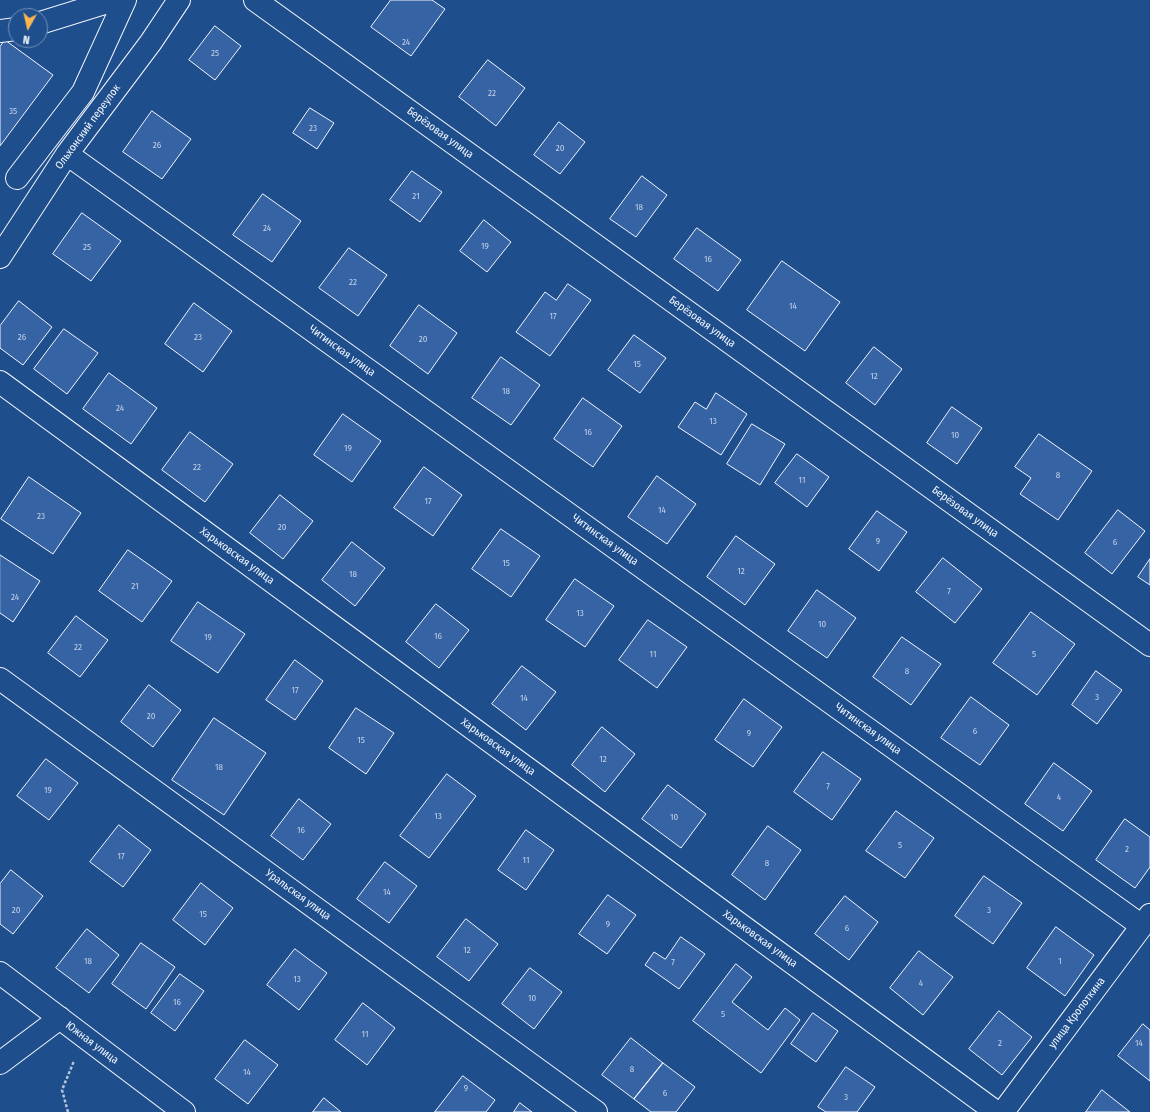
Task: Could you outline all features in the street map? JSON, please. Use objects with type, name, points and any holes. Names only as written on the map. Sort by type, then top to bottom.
[{"type":"street","points":[[48,21],[114,0]]},
{"type":"street","points":[[18,178],[84,92],[125,0]]},
{"type":"street","name":"Ольхонский переулок","points":[[0,257],[67,154],[151,42],[179,0]]},
{"type":"street","name":"Берёзовая улица","points":[[255,0],[1150,645]]},
{"type":"street","name":"Читинская улица","points":[[67,154],[1146,920]]},
{"type":"street","name":"Харьковская улица","points":[[0,382],[996,1112]]},
{"type":"street","name":"Уральская улица","points":[[0,679],[596,1112]]},
{"type":"street","name":"улица Кропоткина","points":[[1003,1112],[1146,920]]},
{"type":"street","name":"Южная улица","points":[[0,973],[184,1112]]},
{"type":"street","points":[[0,1062],[60,1018]]},
{"type":"path","points":[[68,1112],[62,1090],[83,1036]]},
{"type":"building","points":[[391,0],[432,0],[445,9],[411,56],[371,27]]},
{"type":"building","points":[[215,26],[241,46],[215,80],[189,60]]},
{"type":"building","points":[[5,40],[8,42],[8,48],[16,48],[53,75],[0,146],[0,47]]},
{"type":"building","points":[[488,60],[525,88],[496,126],[459,97]]},
{"type":"building","points":[[310,108],[334,123],[317,149],[293,133]]},
{"type":"building","points":[[152,111],[191,139],[162,179],[123,152]]},
{"type":"building","points":[[559,122],[585,142],[560,174],[534,155]]},
{"type":"building","points":[[412,171],[442,192],[420,222],[390,200]]},
{"type":"building","points":[[642,176],[667,195],[636,237],[610,219]]},
{"type":"building","points":[[263,194],[301,221],[272,262],[233,235]]},
{"type":"building","points":[[82,213],[121,241],[91,281],[53,254]]},
{"type":"building","points":[[484,220],[511,242],[487,272],[460,251]]},
{"type":"building","points":[[697,228],[741,260],[718,291],[674,259]]},
{"type":"building","points":[[349,248],[387,275],[358,316],[319,288]]},
{"type":"building","points":[[782,261],[840,302],[805,351],[747,310]]},
{"type":"building","points":[[568,284],[591,300],[550,356],[516,332],[545,292],[556,300]]},
{"type":"building","points":[[19,301],[52,327],[23,365],[0,348],[0,326]]},
{"type":"building","points":[[194,303],[232,331],[203,372],[165,344]]},
{"type":"building","points":[[419,305],[457,333],[428,374],[390,346]]},
{"type":"building","points":[[64,329],[98,353],[67,394],[34,369]]},
{"type":"building","points":[[634,335],[666,358],[640,393],[608,370]]},
{"type":"building","points":[[874,347],[902,369],[875,405],[846,383]]},
{"type":"building","points":[[501,357],[540,385],[511,425],[472,398]]},
{"type":"building","points":[[109,373],[157,408],[131,444],[83,409]]},
{"type":"building","points":[[716,393],[747,414],[721,455],[678,427],[695,402],[706,409]]},
{"type":"building","points":[[583,398],[622,426],[593,467],[554,439]]},
{"type":"building","points":[[952,407],[982,428],[957,464],[927,443]]},
{"type":"building","points":[[343,414],[381,441],[352,482],[314,455]]},
{"type":"building","points":[[752,424],[785,444],[760,485],[727,464]]},
{"type":"building","points":[[190,432],[233,464],[205,502],[162,470]]},
{"type":"building","points":[[1039,434],[1092,471],[1058,520],[1020,494],[1031,478],[1015,467]]},
{"type":"building","points":[[797,454],[829,477],[807,507],[775,483]]},
{"type":"building","points":[[424,467],[462,495],[433,536],[394,508]]},
{"type":"building","points":[[657,476],[696,504],[667,544],[628,517]]},
{"type":"building","points":[[29,477],[81,513],[53,554],[1,519]]},
{"type":"building","points":[[280,495],[313,521],[283,559],[250,533]]},
{"type":"building","points":[[1118,510],[1145,531],[1112,574],[1085,553]]},
{"type":"building","points":[[877,511],[907,532],[879,571],[849,549]]},
{"type":"building","points":[[501,529],[540,556],[511,597],[472,569]]},
{"type":"building","points":[[736,536],[775,564],[745,605],[707,577]]},
{"type":"building","points":[[352,542],[385,568],[355,606],[322,580]]},
{"type":"building","points":[[128,550],[172,581],[142,622],[99,591]]},
{"type":"building","points":[[0,555],[40,581],[13,622],[0,613]]},
{"type":"building","points":[[943,558],[982,589],[955,623],[916,592]]},
{"type":"building","points":[[1150,559],[1150,585],[1138,577]]},
{"type":"building","points":[[575,579],[614,606],[585,647],[546,620]]},
{"type":"building","points":[[817,590],[856,618],[827,658],[788,631]]},
{"type":"building","points":[[198,602],[245,634],[218,673],[171,641]]},
{"type":"building","points":[[436,604],[469,630],[439,668],[406,642]]},
{"type":"building","points":[[1031,612],[1075,644],[1037,695],[993,663]]},
{"type":"building","points":[[76,616],[108,640],[80,677],[48,653]]},
{"type":"building","points":[[648,620],[687,647],[657,688],[619,660]]},
{"type":"building","points":[[902,637],[941,664],[911,705],[873,677]]},
{"type":"building","points":[[295,660],[323,681],[295,720],[266,700]]},
{"type":"building","points":[[522,666],[556,692],[526,730],[492,704]]},
{"type":"building","points":[[1096,671],[1122,690],[1097,724],[1072,705]]},
{"type":"building","points":[[149,685],[181,710],[153,747],[121,722]]},
{"type":"building","points":[[971,697],[1009,725],[980,765],[941,738]]},
{"type":"building","points":[[744,699],[782,727],[753,767],[715,740]]},
{"type":"building","points":[[356,708],[394,733],[366,774],[329,748]]},
{"type":"building","points":[[214,718],[266,753],[224,815],[172,780]]},
{"type":"building","points":[[602,727],[635,754],[605,792],[572,765]]},
{"type":"building","points":[[823,752],[861,779],[832,820],[794,792]]},
{"type":"building","points":[[46,759],[78,783],[49,820],[17,796]]},
{"type":"building","points":[[1054,763],[1092,791],[1063,831],[1025,804]]},
{"type":"building","points":[[447,774],[476,796],[429,858],[400,836]]},
{"type":"building","points":[[668,785],[706,814],[681,848],[642,819]]},
{"type":"building","points":[[299,799],[331,824],[303,860],[271,836]]},
{"type":"building","points":[[896,811],[934,838],[905,878],[866,851]]},
{"type":"building","points":[[1125,819],[1150,837],[1150,867],[1135,888],[1096,860]]},
{"type":"building","points":[[119,825],[151,850],[123,887],[90,862]]},
{"type":"building","points":[[768,826],[801,850],[765,900],[732,875]]},
{"type":"building","points":[[526,830],[554,850],[526,890],[498,870]]},
{"type":"building","points":[[385,862],[417,886],[389,923],[357,899]]},
{"type":"building","points":[[11,870],[43,896],[13,934],[0,924],[0,884]]},
{"type":"building","points":[[984,876],[1022,903],[993,944],[955,916]]},
{"type":"building","points":[[201,883],[233,908],[205,945],[173,920]]},
{"type":"building","points":[[608,895],[636,915],[607,954],[579,934]]},
{"type":"building","points":[[845,896],[878,922],[849,960],[815,934]]},
{"type":"building","points":[[466,919],[498,944],[469,981],[437,957]]},
{"type":"building","points":[[1056,927],[1094,955],[1065,996],[1027,968]]},
{"type":"building","points":[[87,929],[119,955],[89,993],[56,968]]},
{"type":"building","points":[[681,937],[705,954],[679,989],[645,965],[654,952],[665,959]]},
{"type":"building","points":[[141,943],[175,967],[146,1009],[112,984]]},
{"type":"building","points":[[295,949],[327,973],[299,1010],[267,985]]},
{"type":"building","points":[[919,951],[953,977],[923,1015],[890,988]]},
{"type":"building","points":[[736,964],[752,977],[732,1002],[768,1030],[785,1008],[800,1020],[761,1073],[693,1021]]},
{"type":"building","points":[[530,968],[562,992],[534,1029],[502,1004]]},
{"type":"building","points":[[180,974],[204,991],[175,1031],[151,1013]]},
{"type":"building","points":[[363,1003],[395,1028],[367,1065],[335,1040]]},
{"type":"building","points":[[999,1011],[1032,1037],[1002,1075],[969,1049]]},
{"type":"building","points":[[813,1013],[838,1031],[816,1062],[791,1044]]},
{"type":"building","points":[[1143,1024],[1150,1030],[1150,1081],[1118,1056]]},
{"type":"building","points":[[631,1038],[663,1063],[634,1099],[602,1075]]},
{"type":"building","points":[[245,1040],[278,1065],[248,1104],[215,1079]]},
{"type":"building","points":[[663,1063],[695,1087],[676,1112],[651,1112],[634,1099]]},
{"type":"building","points":[[846,1067],[875,1087],[857,1112],[826,1112],[818,1107]]},
{"type":"building","points":[[463,1076],[495,1100],[486,1112],[435,1112]]},
{"type":"building","points":[[1102,1090],[1130,1112],[1086,1112]]},
{"type":"building","points":[[324,1098],[341,1112],[313,1112]]},
{"type":"building","points":[[520,1103],[532,1112],[514,1112]]}]
